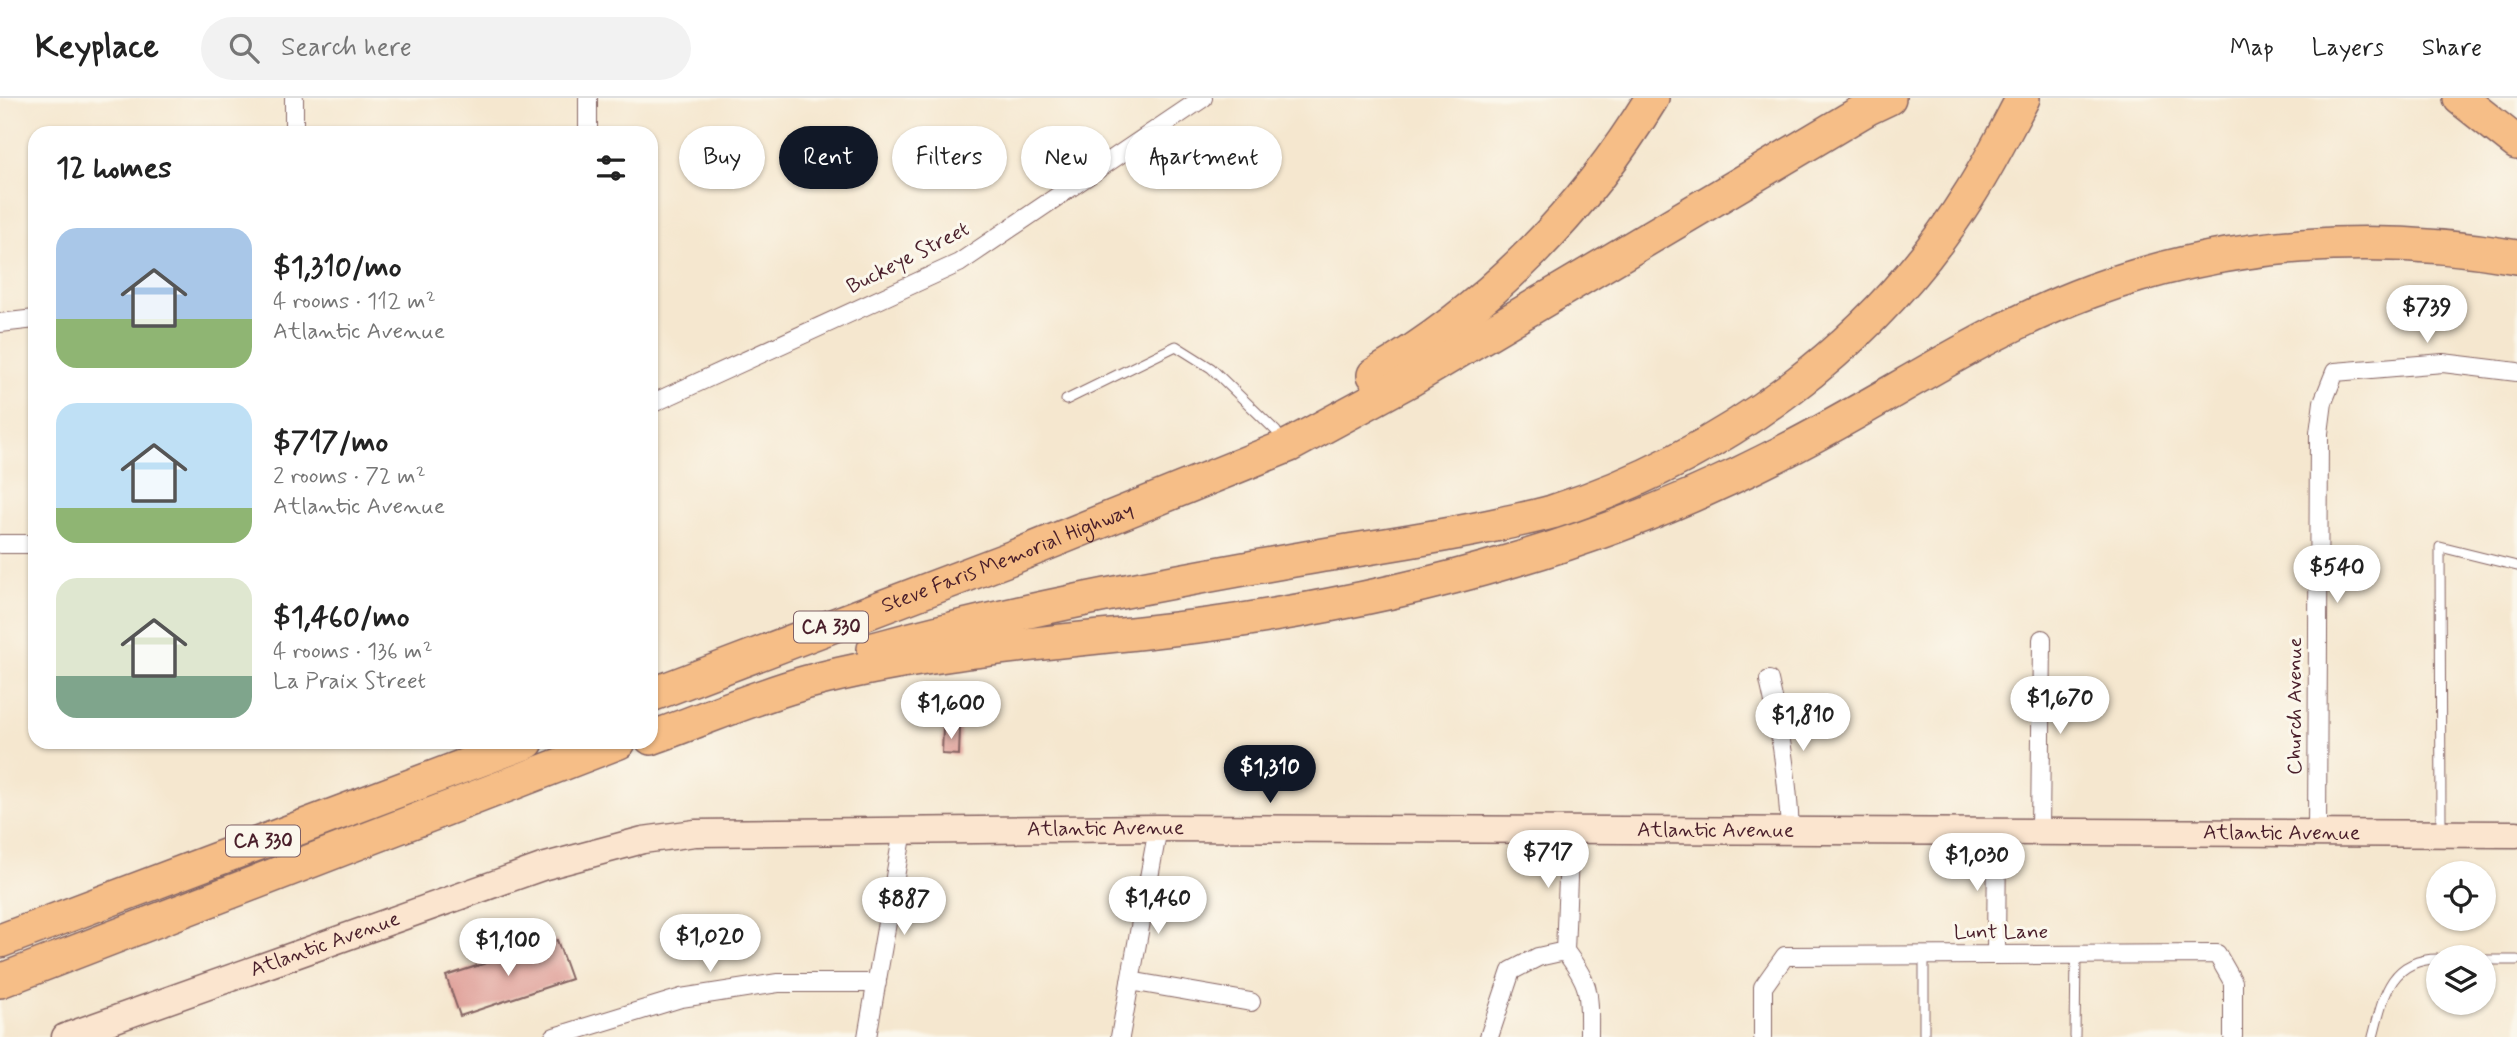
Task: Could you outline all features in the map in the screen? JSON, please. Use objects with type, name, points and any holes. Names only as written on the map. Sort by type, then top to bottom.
[{"type":"highway","points":[[1280,439],[1400,360],[1471,309],[1502,282],[1533,252],[1586,192],[1632,131],[1652,98]]},
{"type":"highway","points":[[1280,439],[1410,380],[1889,98]]},
{"type":"highway","points":[[658,726],[802,669],[929,633],[1169,583],[1451,535],[1550,512],[1628,484],[1719,438],[1805,378],[1860,330],[1909,276],[1970,194],[2023,98]]},
{"type":"highway","points":[[2460,98],[2517,143]]},
{"type":"highway","points":[[658,736],[806,683],[869,669],[997,649],[1301,611],[1404,589],[1515,560],[1658,509],[1787,450],[1963,351],[2047,309],[2126,279],[2167,268],[2270,248],[2333,243],[2381,243],[2463,249],[2517,257]]},
{"type":"highway","name":"Steve Faris Memorial Highway","points":[[658,692],[1011,558],[1166,495],[1280,439]]},
{"type":"highway","name":"CA 330","points":[[0,941],[508,749]]},
{"type":"highway","points":[[432,816],[601,749]]},
{"type":"highway","points":[[432,816],[620,749]]},
{"type":"highway","name":"CA 330","points":[[0,981],[432,816]]},
{"type":"street","points":[[294,98],[294,126]]},
{"type":"street","points":[[588,98],[588,126]]},
{"type":"street","name":"Buckeye Street","points":[[658,401],[959,263],[1203,98]]},
{"type":"street","points":[[0,323],[28,319]]},
{"type":"street","name":"Church Avenue","points":[[2317,833],[2319,433],[2323,402],[2336,372],[2443,363],[2517,372]]},
{"type":"street","points":[[0,544],[28,544]]},
{"type":"street","points":[[2040,832],[2042,639]]},
{"type":"street","points":[[1769,680],[1782,736],[1790,832]]},
{"type":"street","points":[[1120,1037],[1158,828]]},
{"type":"street","name":"Atlantic Avenue","points":[[65,1037],[542,867],[643,840],[695,833],[1158,828],[2517,834]]},
{"type":"street","points":[[1570,830],[1565,951],[1581,972],[1589,990],[1589,1037]]},
{"type":"street","points":[[867,1037],[903,831]]},
{"type":"street","points":[[1996,955],[1997,832]]},
{"type":"street","points":[[1489,1037],[1511,971],[1538,957],[1565,951]]},
{"type":"street","name":"Lunt Lane","points":[[1763,1037],[1763,987],[1785,956],[2217,954],[2234,982],[2234,1037]]},
{"type":"street","points":[[1130,981],[1251,1002]]},
{"type":"street","points":[[554,1037],[681,998],[778,983],[877,983]]},
{"type":"lane","points":[[1066,400],[1176,346],[1211,368],[1280,439]]},
{"type":"lane","points":[[2441,834],[2440,547],[2517,566]]},
{"type":"lane","points":[[2075,1037],[2076,955]]},
{"type":"lane","points":[[1924,956],[1924,1037]]},
{"type":"lane","points":[[2373,1037],[2385,992],[2401,969],[2426,960]]},
{"type":"lane","points":[[2496,960],[2517,960]]},
{"type":"building","points":[[943,728],[960,728],[959,755],[942,754]]},
{"type":"building","points":[[557,940],[571,979],[460,1016],[446,976]]}]
